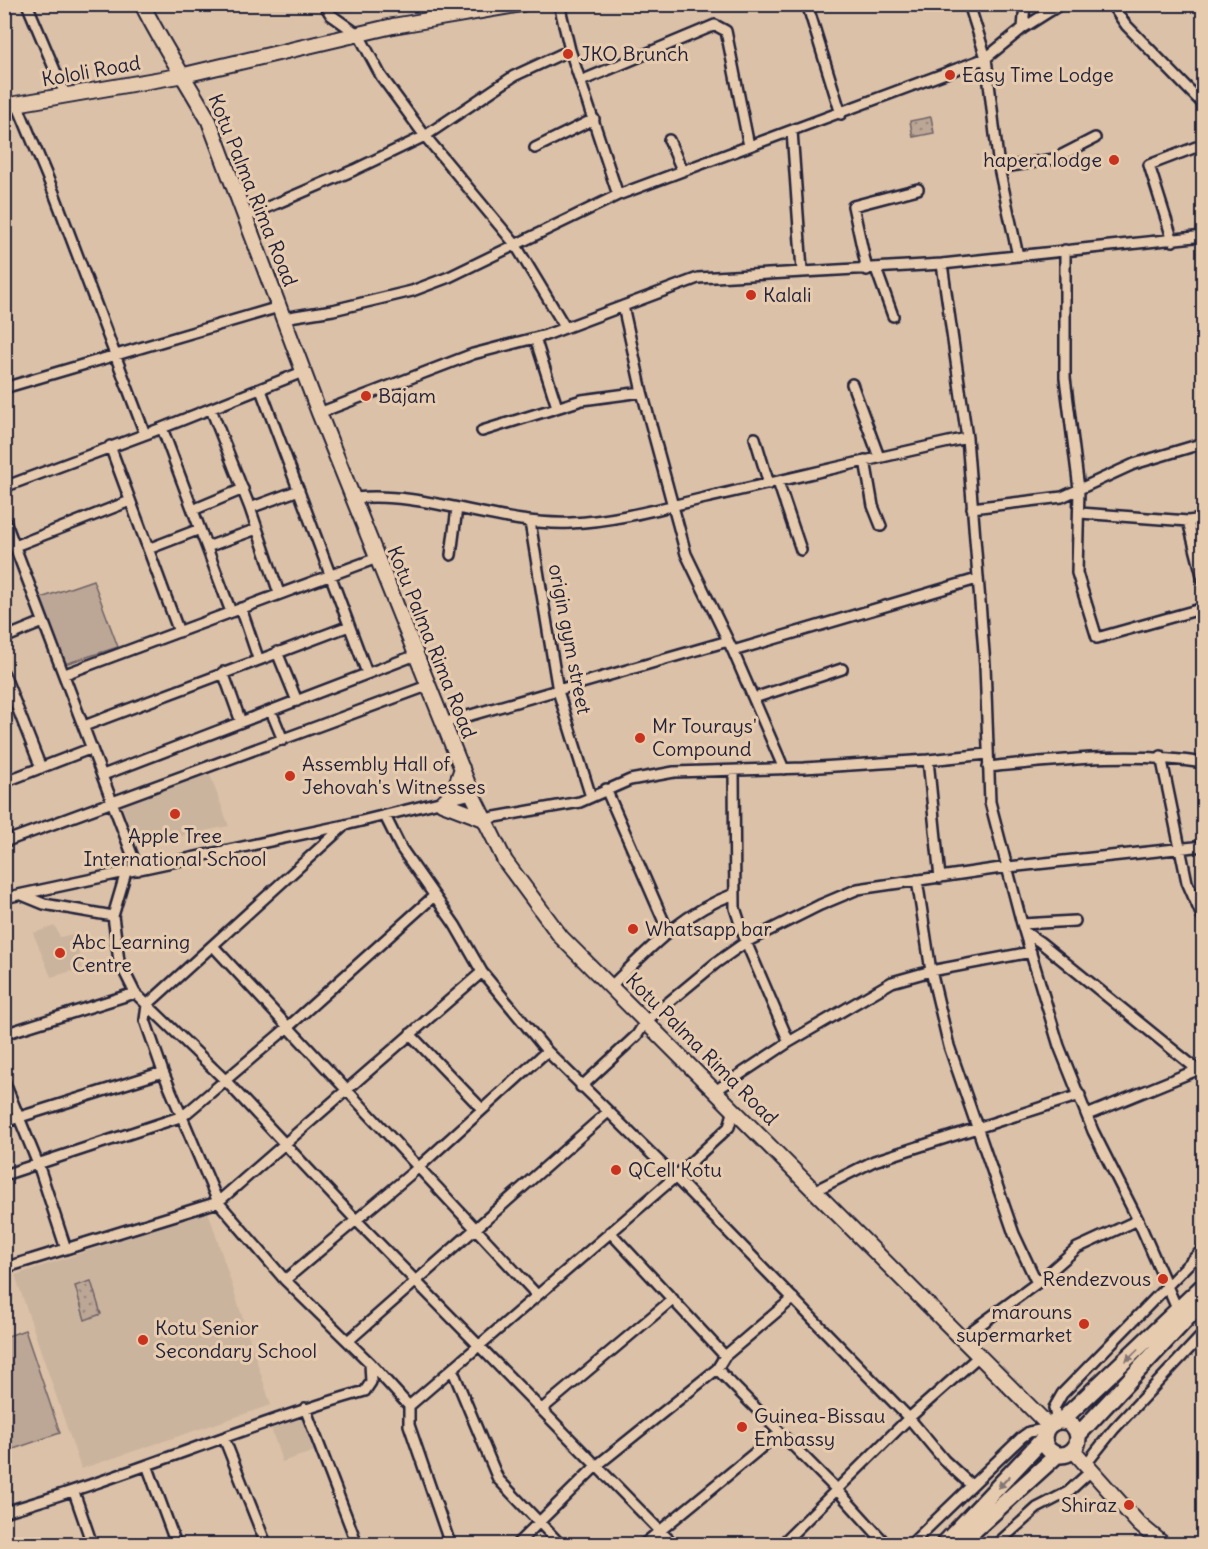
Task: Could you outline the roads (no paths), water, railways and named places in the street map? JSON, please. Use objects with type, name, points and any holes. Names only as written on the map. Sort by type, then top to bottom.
[{"type":"main road","points":[[944,1545],[1051,1427],[1178,1311],[1203,1285]]},
{"type":"main road","points":[[959,1545],[1057,1455],[1073,1450],[1078,1435],[1203,1300]]},
{"type":"main road","points":[[1051,1427],[1071,1424],[1078,1435]]},
{"type":"main road","points":[[1051,1427],[1047,1448],[1057,1455]]},
{"type":"street","points":[[27,4],[65,94]]},
{"type":"street","name":"Kotu Palma Rima Road","points":[[142,4],[163,46],[184,75],[209,121],[319,412],[355,498],[376,558],[427,686],[472,794],[505,861],[561,937],[1051,1427]]},
{"type":"street","points":[[324,4],[332,15],[360,35],[381,76],[425,136],[515,244],[565,327]]},
{"type":"street","points":[[429,4],[433,19]]},
{"type":"street","name":"Kololi Road","points":[[11,105],[184,75],[433,19],[522,4]]},
{"type":"street","points":[[559,4],[570,50],[618,195]]},
{"type":"street","points":[[807,4],[841,114]]},
{"type":"street","points":[[969,4],[986,58],[999,168],[1018,256]]},
{"type":"street","points":[[1023,27],[1025,4]]},
{"type":"street","points":[[4,388],[281,313],[333,310],[412,291],[449,277],[618,195],[841,114],[986,58],[1023,27],[1061,4]]},
{"type":"street","points":[[1111,4],[1126,25],[1203,105]]},
{"type":"street","points":[[581,81],[715,25],[726,30],[749,146]]},
{"type":"street","points":[[245,217],[354,170],[425,136],[514,76],[570,50]]},
{"type":"street","points":[[11,105],[116,356],[145,434]]},
{"type":"street","points":[[535,148],[594,119]]},
{"type":"street","points":[[792,131],[802,270]]},
{"type":"street","points":[[999,168],[1054,159],[1095,138]]},
{"type":"street","points":[[669,140],[682,170]]},
{"type":"street","points":[[1173,241],[1149,165],[1203,144]]},
{"type":"street","points":[[893,316],[871,270],[853,206],[918,189]]},
{"type":"street","points":[[319,412],[473,354],[535,338],[698,278],[802,270],[871,270],[1173,241],[1203,236]]},
{"type":"street","points":[[1065,250],[1065,378],[1080,513],[1077,573],[1096,638],[1203,608]]},
{"type":"street","points":[[942,264],[967,438],[985,665],[990,802],[1023,928],[1059,1046],[1087,1115],[1138,1220],[1178,1311]]},
{"type":"street","points":[[623,306],[642,392],[686,554],[733,651],[784,769]]},
{"type":"street","points":[[535,338],[557,407]]},
{"type":"street","points":[[4,486],[212,409],[305,371]]},
{"type":"street","points":[[852,384],[879,456]]},
{"type":"street","points":[[261,390],[367,673]]},
{"type":"street","points":[[482,431],[582,400],[642,392]]},
{"type":"street","points":[[212,409],[250,508],[279,593]]},
{"type":"street","points":[[162,428],[207,547],[258,658]]},
{"type":"street","points":[[755,438],[801,550]]},
{"type":"street","points":[[355,498],[371,497],[457,508],[530,522],[571,523],[599,520],[673,505],[774,483],[879,456],[967,438]]},
{"type":"street","points":[[972,508],[1062,497],[1134,464],[1203,443]]},
{"type":"street","points":[[110,446],[179,632]]},
{"type":"street","points":[[865,460],[873,506],[881,526]]},
{"type":"street","points":[[193,510],[243,489]]},
{"type":"street","points":[[250,508],[300,490]]},
{"type":"street","points":[[15,546],[130,501]]},
{"type":"street","points":[[451,555],[457,508]]},
{"type":"street","points":[[1080,513],[1188,521],[1203,519]]},
{"type":"street","points":[[4,518],[114,801],[138,870]]},
{"type":"street","points":[[1188,521],[1203,583]]},
{"type":"street","name":"origin gym street","points":[[530,522],[558,691],[591,797]]},
{"type":"street","points":[[148,549],[200,529]]},
{"type":"street","points":[[207,547],[258,530]]},
{"type":"street","points":[[65,674],[330,573],[376,558]]},
{"type":"street","points":[[733,651],[977,579]]},
{"type":"street","points":[[4,638],[43,622]]},
{"type":"street","points":[[84,726],[258,658],[349,626]]},
{"type":"street","points":[[443,723],[728,641]]},
{"type":"street","points":[[277,652],[297,701]]},
{"type":"street","points":[[103,775],[416,655]]},
{"type":"street","points":[[754,698],[842,669]]},
{"type":"street","points":[[223,672],[242,722]]},
{"type":"street","points":[[4,674],[41,768]]},
{"type":"street","points":[[4,842],[427,686]]},
{"type":"street","points":[[271,711],[283,740]]},
{"type":"street","points":[[4,782],[92,748]]},
{"type":"street","points":[[442,803],[484,819],[580,802],[630,780],[674,772],[784,769],[987,754]]},
{"type":"street","points":[[988,767],[1091,757],[1161,756],[1203,763]]},
{"type":"street","points":[[1161,756],[1182,847],[1187,882],[1203,921]]},
{"type":"street","points":[[928,760],[940,878]]},
{"type":"street","points":[[442,803],[454,791],[462,768]]},
{"type":"street","points":[[734,771],[735,908],[746,942],[789,1042]]},
{"type":"street","points":[[606,789],[668,931]]},
{"type":"street","points":[[4,898],[386,816],[472,794]]},
{"type":"street","points":[[386,816],[401,848],[455,925],[482,972],[547,1051],[581,1087],[675,1177],[909,1418],[944,1460],[971,1485]]},
{"type":"street","points":[[345,825],[147,1005],[145,1020],[218,1202],[285,1280],[370,1363],[409,1407],[409,1425],[450,1545]]},
{"type":"street","points":[[581,1087],[637,1035],[646,1021],[716,963],[746,942],[858,889],[1008,867],[1203,846]]},
{"type":"street","points":[[126,872],[113,916],[119,961],[135,993],[224,1079],[355,1219],[673,1545]]},
{"type":"street","points":[[917,880],[931,971],[949,1046],[976,1127],[1001,1190],[1014,1234],[1037,1283]]},
{"type":"street","points":[[611,986],[668,931],[706,904],[734,894]]},
{"type":"street","points":[[20,895],[44,904],[113,916]]},
{"type":"street","points":[[4,1175],[183,1116],[287,1028],[434,896]]},
{"type":"street","points":[[1023,928],[1075,921]]},
{"type":"street","points":[[1023,928],[1200,1072]]},
{"type":"street","points":[[213,946],[537,1295]]},
{"type":"street","points":[[715,1091],[789,1042],[892,982],[931,971],[1030,952]]},
{"type":"street","points":[[4,1268],[218,1202],[482,972]]},
{"type":"street","points":[[4,1034],[135,993]]},
{"type":"street","points":[[410,1034],[482,1110]]},
{"type":"street","points":[[285,1280],[419,1167],[547,1051]]},
{"type":"street","points":[[4,1122],[164,1072]]},
{"type":"street","points":[[1087,1115],[1200,1072]]},
{"type":"street","points":[[4,1081],[38,1164],[66,1249]]},
{"type":"street","points":[[816,1190],[874,1161],[1080,1095]]},
{"type":"street","points":[[409,1407],[453,1371],[479,1344],[675,1177],[729,1127],[734,1109]]},
{"type":"street","points":[[348,1341],[608,1112]]},
{"type":"street","points":[[962,1338],[1037,1283],[1077,1248],[1138,1220]]},
{"type":"street","points":[[610,1232],[725,1356]]},
{"type":"street","points":[[911,1545],[971,1485],[1029,1432],[1051,1427],[1054,1408],[1062,1394],[1168,1287],[1203,1248]]},
{"type":"street","points":[[517,1545],[595,1467],[717,1369],[725,1356],[793,1298]]},
{"type":"street","points":[[542,1409],[673,1299]]},
{"type":"street","points":[[998,1545],[1036,1508],[1068,1492],[1089,1467],[1114,1429],[1203,1334]]},
{"type":"street","points":[[782,1545],[909,1418],[979,1356]]},
{"type":"street","points":[[365,1391],[371,1382],[370,1363]]},
{"type":"street","points":[[717,1369],[837,1490],[886,1545]]},
{"type":"street","points":[[453,1371],[498,1479],[560,1545]]},
{"type":"street","points":[[4,1512],[74,1492],[305,1408],[389,1384]]},
{"type":"street","points":[[305,1408],[357,1545]]},
{"type":"street","points":[[644,1545],[779,1433]]},
{"type":"street","points":[[224,1438],[266,1545]]},
{"type":"street","points":[[1073,1450],[1139,1524],[1163,1545]]},
{"type":"street","points":[[147,1465],[176,1545]]},
{"type":"street","points":[[74,1492],[92,1545]]},
{"type":"place","name":"JKO Brunch","points":[[568,54]]},
{"type":"place","name":"Easy Time Lodge","points":[[950,75]]},
{"type":"place","name":"hapera lodge","points":[[1114,160]]},
{"type":"place","name":"Kalali","points":[[751,295]]},
{"type":"place","name":"Bajam","points":[[366,396]]},
{"type":"place","name":"Mr Tourays' Compound","points":[[640,738]]},
{"type":"place","name":"Assembly Hall of Jehovah's Witnesses","points":[[290,776]]},
{"type":"place","name":"Apple Tree International School","points":[[175,814]]},
{"type":"place","name":"Whatsapp bar","points":[[633,929]]},
{"type":"place","name":"Abc Learning Centre","points":[[60,953]]},
{"type":"place","name":"QCell Kotu","points":[[616,1170]]},
{"type":"place","name":"Rendezvous","points":[[1163,1279]]},
{"type":"place","name":"marouns supermarket","points":[[1084,1324]]},
{"type":"place","name":"Kotu Senior Secondary School","points":[[143,1340]]},
{"type":"place","name":"Guinea-Bissau Embassy","points":[[742,1427]]},
{"type":"place","name":"Shiraz","points":[[1129,1505]]}]
